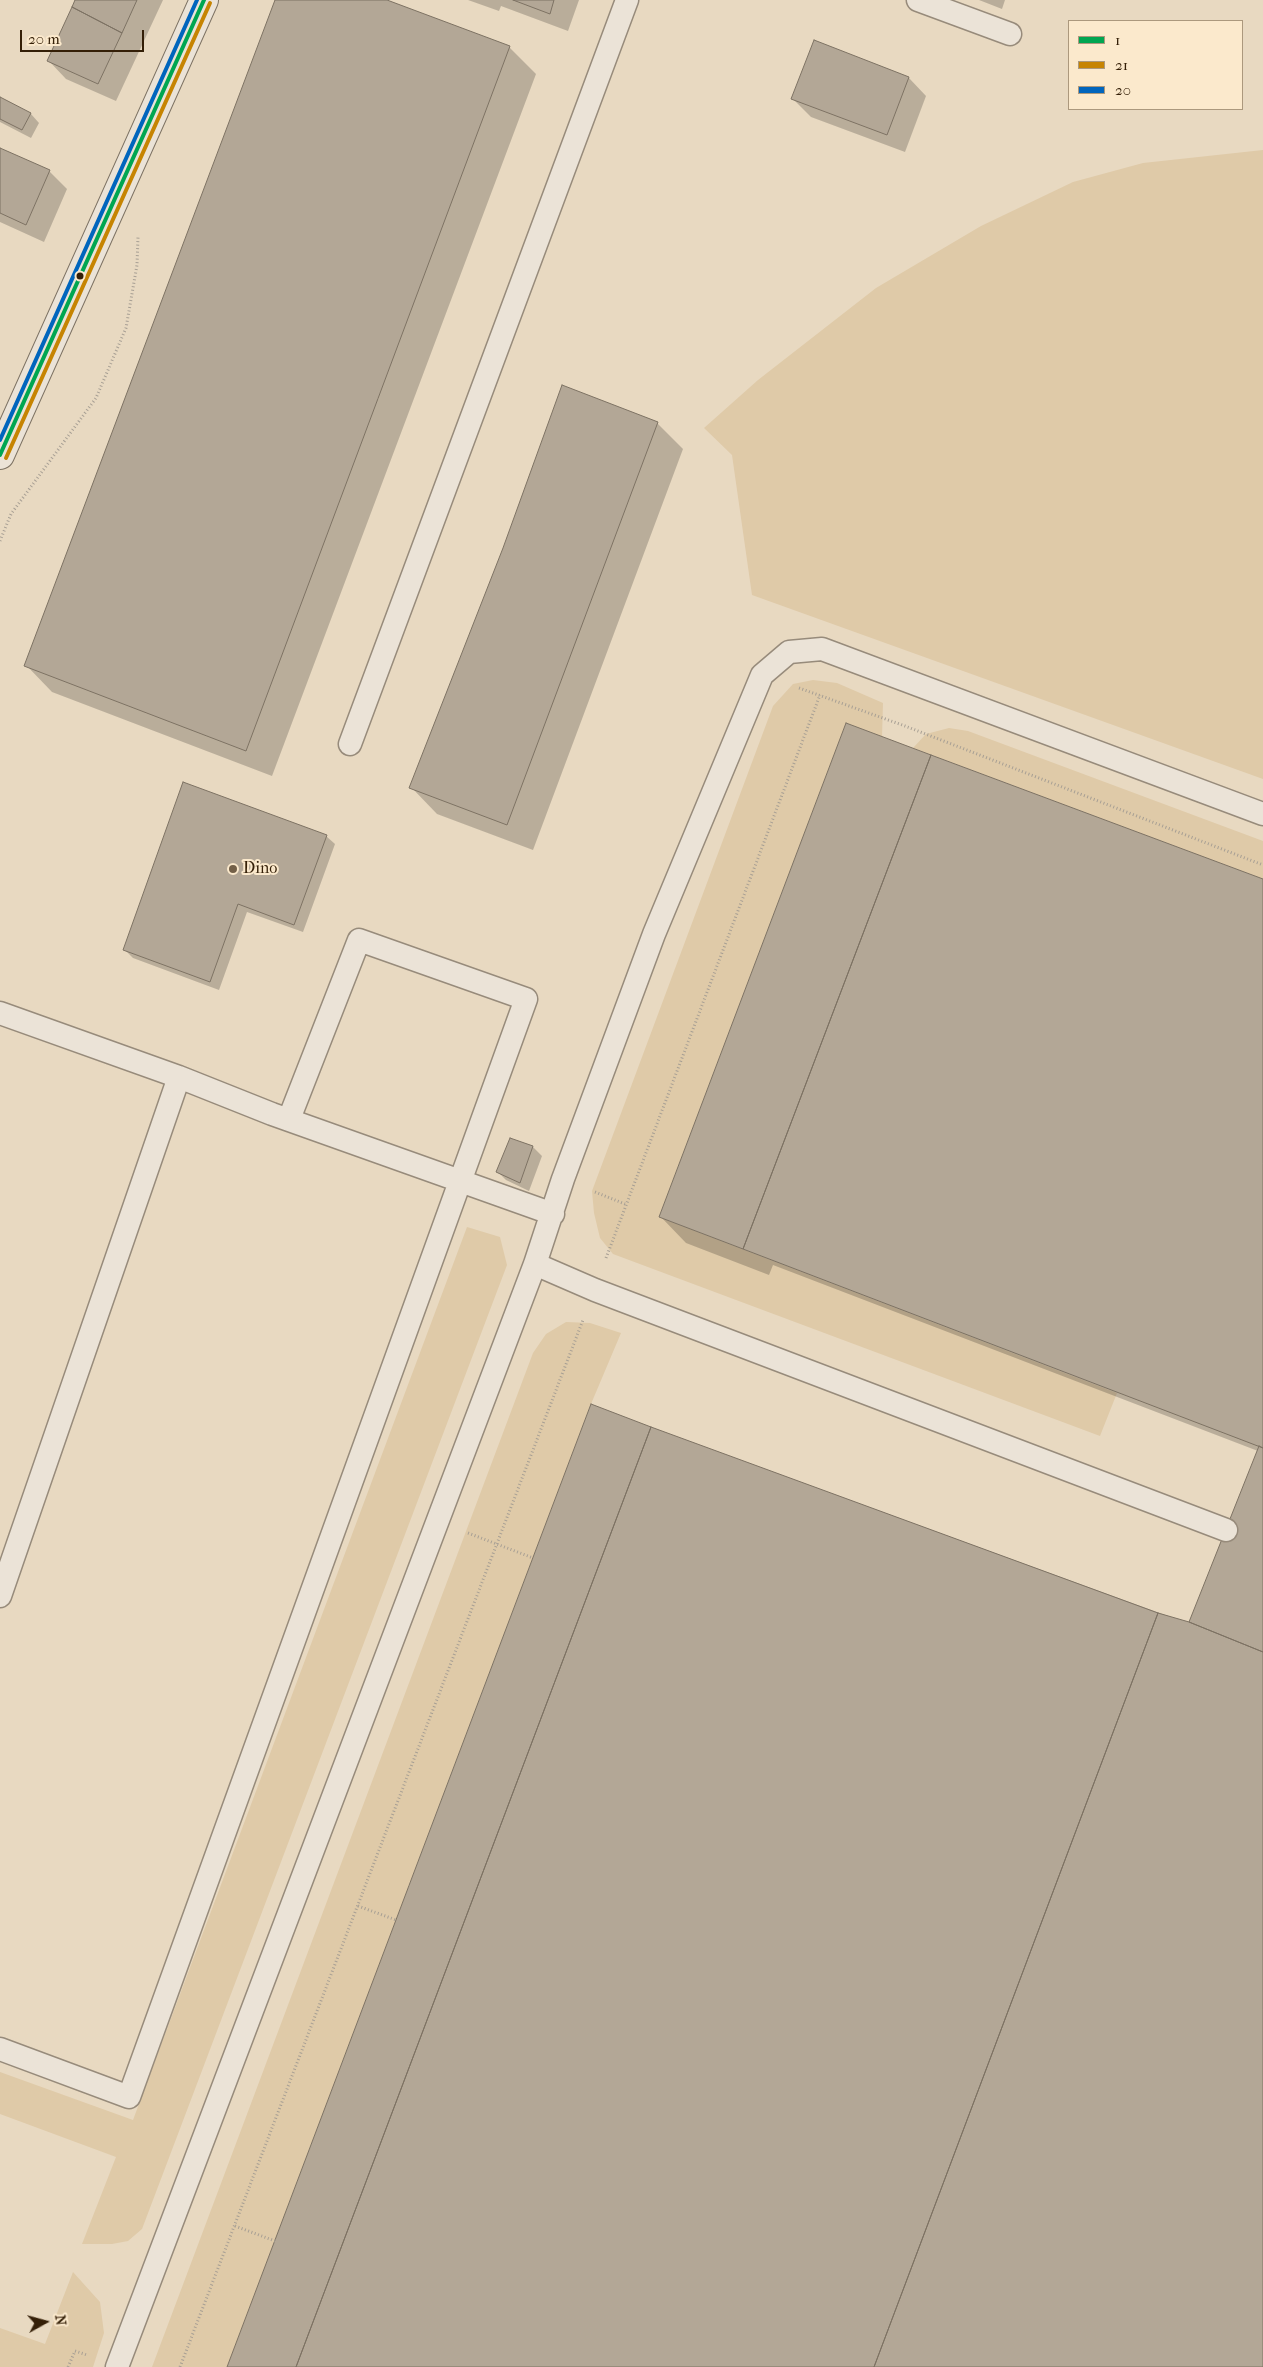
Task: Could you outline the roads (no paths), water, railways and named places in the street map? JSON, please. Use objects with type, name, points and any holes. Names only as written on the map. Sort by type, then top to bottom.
[{"type":"street","points":[[0,455],[204,0]]},
{"type":"lane","points":[[350,744],[627,0]]},
{"type":"lane","points":[[918,0],[1010,34]]},
{"type":"lane","points":[[117,2367],[535,1264],[563,1179],[654,934],[762,676],[789,652],[822,649],[1263,814]]},
{"type":"lane","points":[[0,2049],[129,2097],[526,999],[359,940],[289,1118]]},
{"type":"lane","points":[[0,1013],[180,1078],[272,1114],[289,1118],[553,1214]]},
{"type":"lane","points":[[0,1596],[180,1078]]},
{"type":"lane","points":[[535,1264],[595,1290],[1226,1530]]},
{"type":"place","name":"Dino","points":[[233,869]]}]
